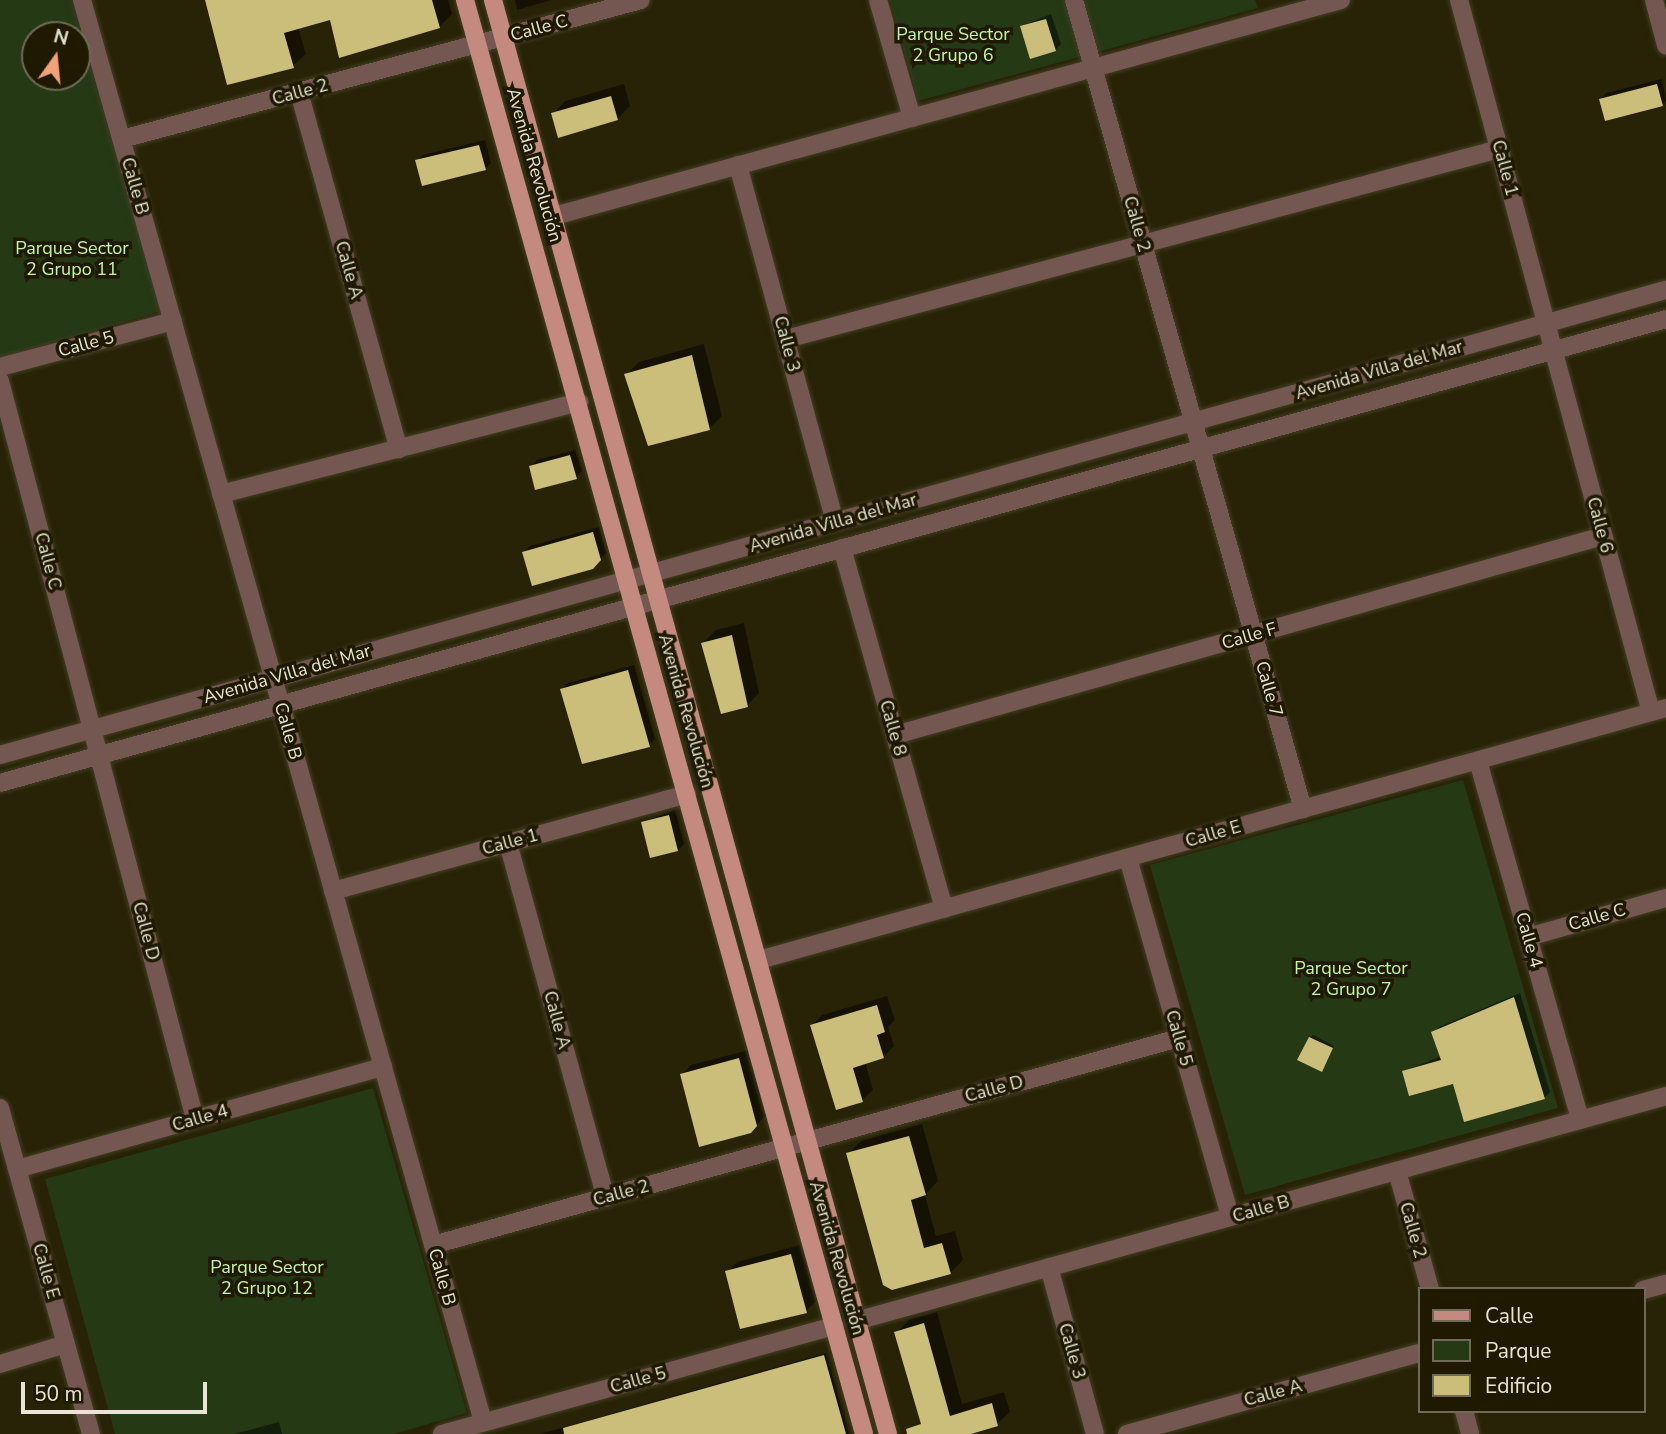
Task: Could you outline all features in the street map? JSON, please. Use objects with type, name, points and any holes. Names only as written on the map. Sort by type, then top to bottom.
[{"type":"main road","name":"Avenida Revolución","points":[[465,0],[864,1434]]},
{"type":"main road","name":"Avenida Revolución","points":[[493,0],[760,960],[888,1434]]},
{"type":"street","name":"Calle B","points":[[82,0],[483,1422]]},
{"type":"street","name":"Calle C","points":[[478,44],[641,0]]},
{"type":"street","points":[[878,0],[912,118]]},
{"type":"street","name":"Calle 2","points":[[1074,0],[1201,448]]},
{"type":"street","points":[[1270,0],[1275,18]]},
{"type":"street","points":[[554,216],[1341,0]]},
{"type":"street","name":"Calle 1","points":[[1459,0],[1550,337]]},
{"type":"street","points":[[1654,0],[1666,45]]},
{"type":"street","name":"Calle 2","points":[[122,139],[478,44]]},
{"type":"street","name":"Calle A","points":[[299,92],[399,449]]},
{"type":"street","points":[[786,339],[1499,149]]},
{"type":"street","name":"Calle 3","points":[[738,165],[835,522]]},
{"type":"street","name":"Avenida Villa del Mar","points":[[0,755],[96,742],[281,703],[635,606],[1201,448],[1550,337],[1666,290]]},
{"type":"street","name":"Avenida Villa del Mar","points":[[0,783],[96,742],[273,678],[1193,422],[1550,337],[1666,319]]},
{"type":"street","name":"Calle 5","points":[[0,367],[173,321]]},
{"type":"street","name":"Calle 6","points":[[1550,337],[1603,536],[1658,710]]},
{"type":"street","name":"Calle C","points":[[0,381],[96,742]]},
{"type":"street","points":[[221,494],[579,402]]},
{"type":"street","name":"Calle 7","points":[[1201,448],[1303,809]]},
{"type":"street","name":"Calle F","points":[[895,735],[1603,536]]},
{"type":"street","name":"Calle 8","points":[[842,548],[944,909]]},
{"type":"street","name":"Calle E","points":[[760,960],[1658,710]]},
{"type":"street","name":"Calle D","points":[[96,742],[195,1119]]},
{"type":"street","name":"Calle 4","points":[[1478,761],[1580,1120]]},
{"type":"street","name":"Calle 1","points":[[334,891],[687,794]]},
{"type":"street","name":"Calle A","points":[[508,843],[606,1198]]},
{"type":"street","name":"Calle 5","points":[[1128,858],[1230,1217]]},
{"type":"street","name":"Calle C","points":[[1528,937],[1666,898]]},
{"type":"street","name":"Calle D","points":[[809,1140],[1179,1038]]},
{"type":"street","name":"Calle 4","points":[[17,1169],[383,1067]]},
{"type":"street","name":"Calle B","points":[[856,1321],[1666,1096]]},
{"type":"street","name":"Calle E","points":[[0,1108],[91,1434]]},
{"type":"street","name":"Calle 2","points":[[433,1245],[809,1140]]},
{"type":"street","name":"Calle 2","points":[[1396,1171],[1429,1287]]},
{"type":"street","name":"Calle 3","points":[[1049,1267],[1095,1434]]},
{"type":"street","points":[[1645,1289],[1666,1284]]},
{"type":"street","name":"Calle 5","points":[[442,1434],[834,1326]]},
{"type":"street","points":[[0,1364],[66,1344]]},
{"type":"street","name":"Calle A","points":[[1127,1434],[1418,1353]]},
{"type":"street","points":[[1465,1413],[1470,1434]]},
{"type":"green space","name":"Parque Sector 2 Grupo 11","points":[[0,0],[71,0],[77,21],[21,21],[21,91],[91,91],[91,69],[161,311],[0,358]]},
{"type":"green space","name":"Parque Sector 2 Grupo 6","points":[[890,0],[1255,0],[1258,8],[918,101]]},
{"type":"green space","name":"Parque Sector 2 Grupo 7","points":[[1463,780],[1558,1108],[1245,1195],[1150,865]]},
{"type":"green space","name":"Parque Sector 2 Grupo 12","points":[[373,1088],[467,1413],[393,1434],[115,1434],[45,1179]]},
{"type":"building","points":[[205,0],[432,0],[440,28],[339,58],[330,20],[284,33],[294,68],[227,85]]},
{"type":"building","points":[[1046,19],[1056,51],[1030,59],[1020,26]]},
{"type":"building","points":[[1657,84],[1663,106],[1605,121],[1599,99]]},
{"type":"building","points":[[611,96],[618,120],[558,138],[551,113]]},
{"type":"building","points":[[479,145],[486,170],[422,186],[415,160]]},
{"type":"building","points":[[692,355],[710,430],[648,446],[624,374]]},
{"type":"building","points":[[570,455],[577,479],[535,490],[529,466]]},
{"type":"building","points":[[593,532],[601,560],[593,569],[532,586],[522,552]]},
{"type":"building","points":[[732,635],[748,707],[721,714],[701,643]]},
{"type":"building","points":[[628,670],[650,747],[582,764],[560,689]]},
{"type":"building","points":[[669,815],[678,851],[650,858],[641,822]]},
{"type":"building","points":[[1514,997],[1545,1099],[1464,1122],[1453,1084],[1409,1096],[1402,1071],[1441,1060],[1431,1032]]},
{"type":"building","points":[[877,1005],[885,1032],[877,1035],[884,1058],[853,1068],[863,1102],[836,1110],[810,1025]]},
{"type":"building","points":[[1309,1037],[1333,1048],[1322,1072],[1297,1060]]},
{"type":"building","points":[[739,1058],[757,1126],[751,1133],[699,1147],[680,1074]]},
{"type":"building","points":[[909,1136],[926,1195],[911,1200],[924,1248],[942,1243],[951,1274],[892,1290],[883,1285],[846,1153]]},
{"type":"building","points":[[791,1254],[807,1313],[740,1329],[725,1271]]},
{"type":"building","points":[[924,1323],[950,1416],[992,1403],[998,1426],[971,1434],[907,1434],[906,1429],[921,1424],[894,1332]]},
{"type":"building","points":[[824,1355],[846,1434],[564,1434],[563,1428]]}]
